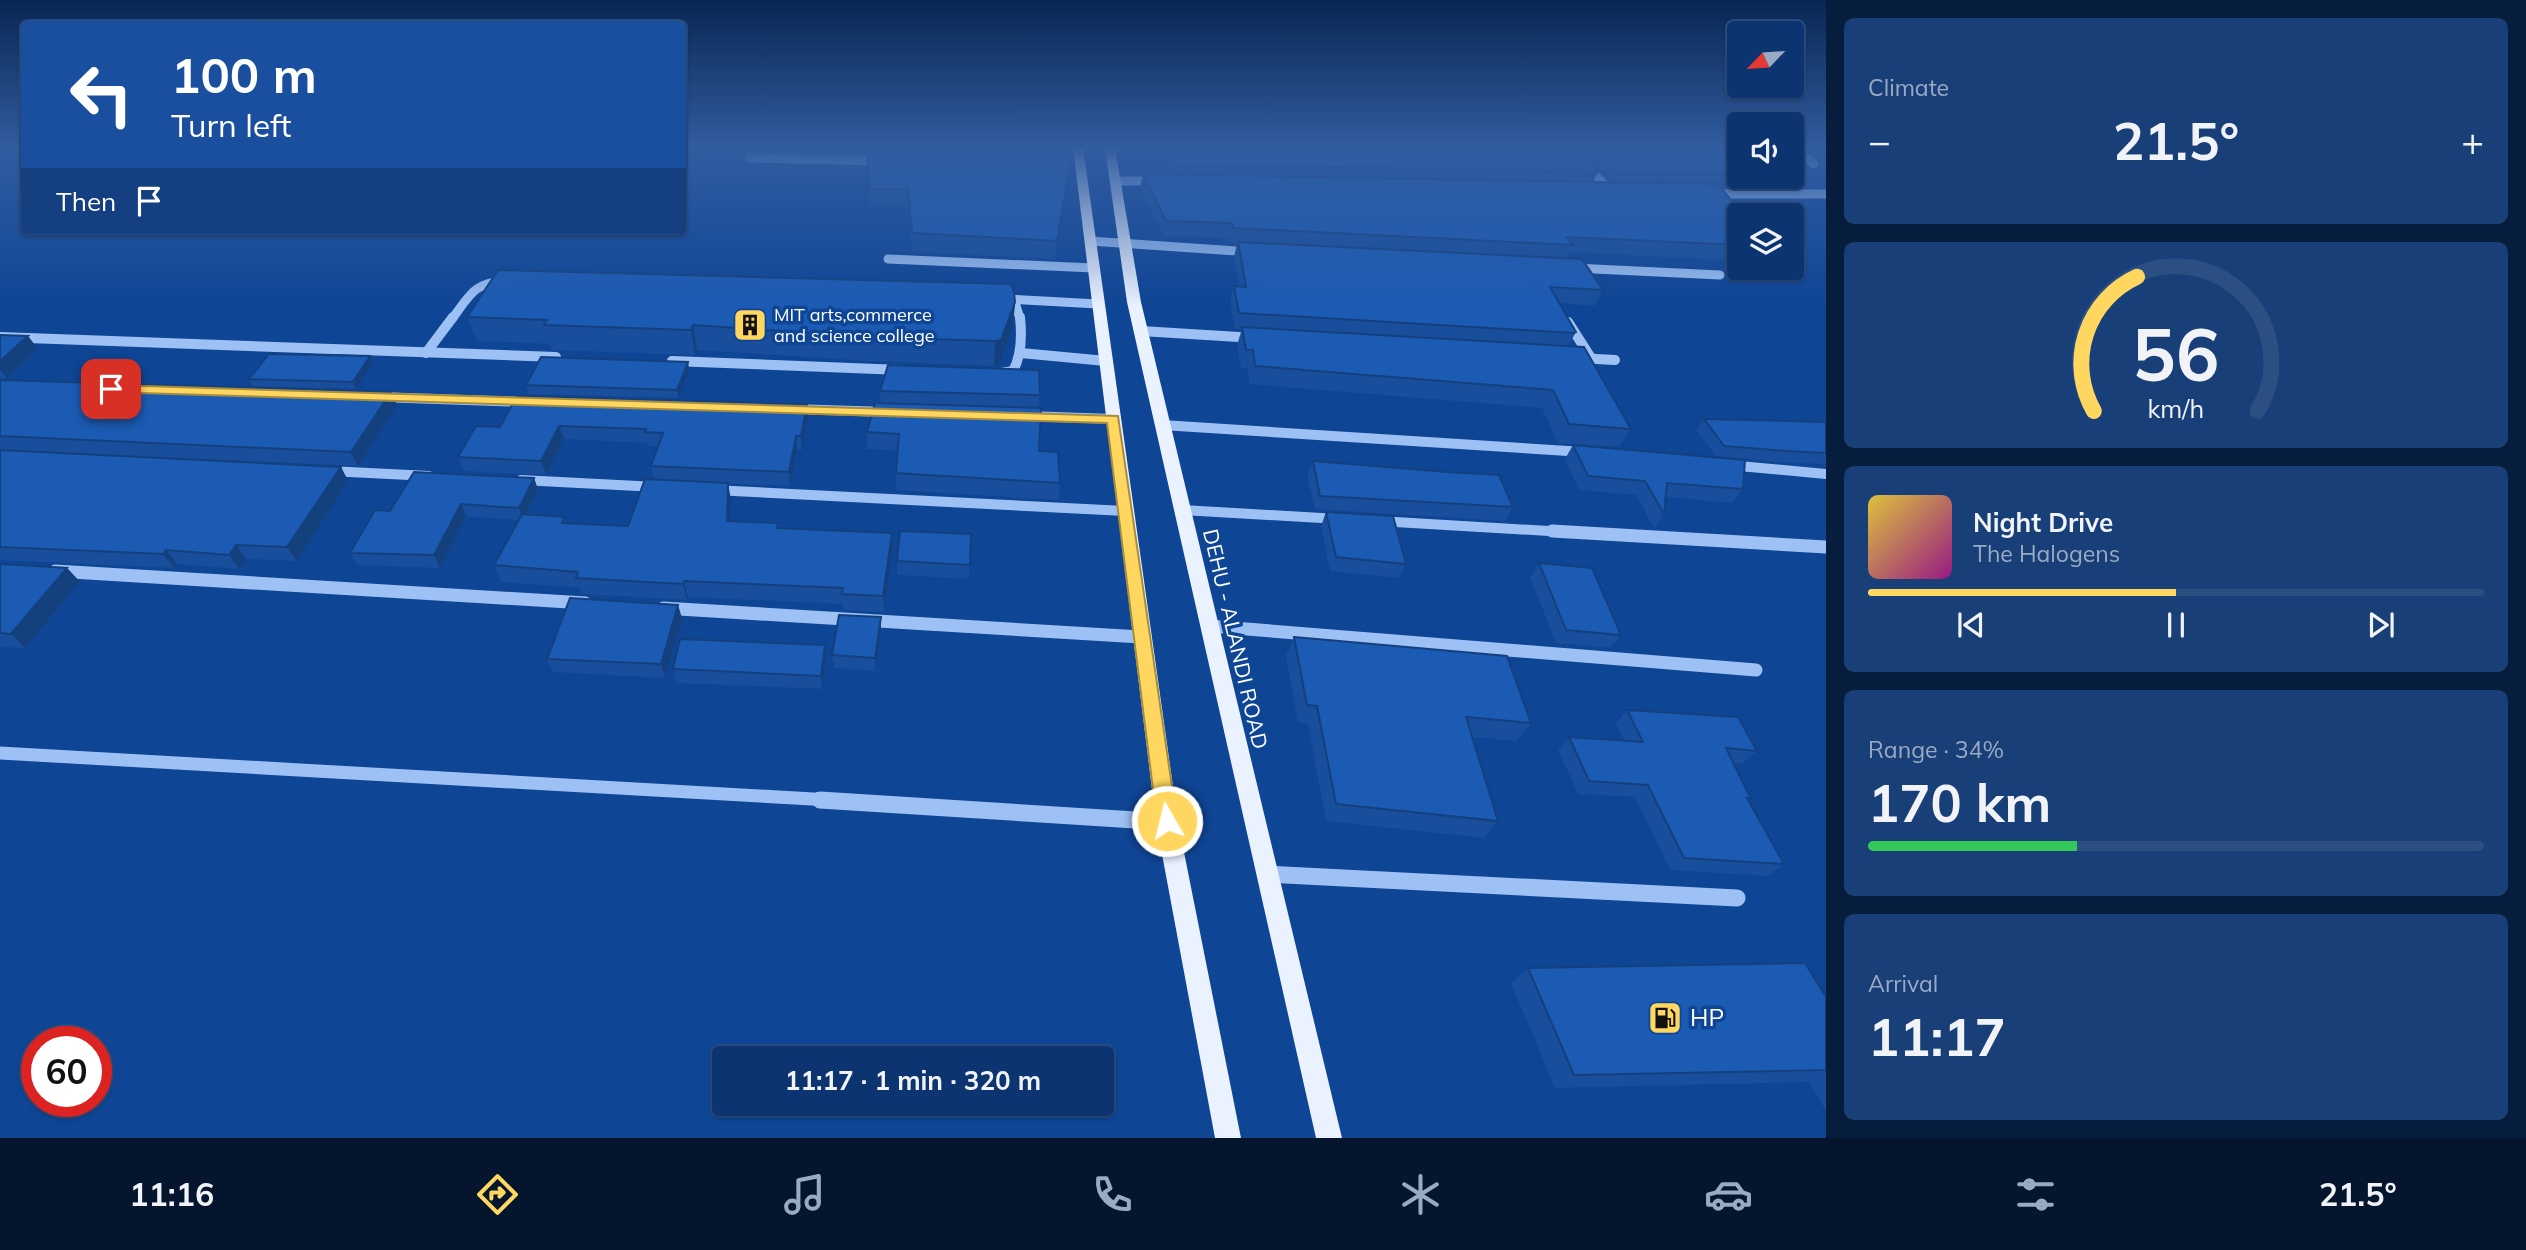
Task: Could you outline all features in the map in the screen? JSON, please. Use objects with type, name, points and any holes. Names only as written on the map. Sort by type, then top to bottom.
[{"type":"main road","points":[[1083,201],[1094,268],[1167,821],[1228,1138]]},
{"type":"main road","name":"DEHU - ALANDI ROAD","points":[[1118,201],[1140,331],[1329,1138]]},
{"type":"street","points":[[1090,241],[1125,246],[1263,252]]},
{"type":"street","points":[[888,259],[1094,268]]},
{"type":"street","points":[[1568,267],[1720,275]]},
{"type":"street","points":[[426,353],[476,287],[489,282],[516,281]]},
{"type":"street","points":[[989,297],[1098,304]]},
{"type":"street","points":[[994,374],[1013,370],[1021,353],[1019,308],[1015,302],[1006,299]]},
{"type":"street","points":[[1568,323],[1591,359]]},
{"type":"street","points":[[1140,331],[1263,338]]},
{"type":"street","points":[[0,337],[573,358]]},
{"type":"street","points":[[1021,353],[1106,361]]},
{"type":"street","points":[[1563,357],[1615,360]]},
{"type":"street","points":[[654,361],[912,371]]},
{"type":"street","points":[[362,397],[543,402]]},
{"type":"street","points":[[779,409],[905,413]]},
{"type":"street","points":[[1016,416],[1114,419]]},
{"type":"street","points":[[1162,425],[1594,453]]},
{"type":"street","points":[[1717,464],[1826,474]]},
{"type":"street","points":[[317,470],[443,477]]},
{"type":"street","points":[[513,480],[666,488]]},
{"type":"street","points":[[694,489],[1125,511]]},
{"type":"street","points":[[1182,510],[1346,519]]},
{"type":"street","points":[[1360,520],[1826,547]]},
{"type":"street","points":[[41,570],[604,605]]},
{"type":"street","points":[[645,607],[1141,637]]},
{"type":"street","points":[[1209,626],[1756,670]]},
{"type":"street","points":[[0,752],[561,783],[1167,821]]},
{"type":"street","points":[[1267,874],[1737,898]]},
{"type":"building","points":[[909,201],[1064,201],[1057,241],[912,233]]},
{"type":"building","points":[[1156,201],[1733,203],[1727,203],[1727,244],[1567,237],[1573,245],[1233,228],[1232,223],[1166,221]]},
{"type":"building","points":[[1238,242],[1582,259],[1603,290],[1550,287],[1576,332],[1574,333],[1239,313],[1234,286],[1246,287]]},
{"type":"building","points":[[498,270],[1011,284],[1015,302],[1001,340],[995,341],[868,337],[693,325],[691,330],[544,325],[547,320],[467,317]]},
{"type":"building","points":[[1242,327],[1584,347],[1631,429],[1569,424],[1553,390],[1255,366],[1253,350],[1246,350]]},
{"type":"building","points":[[0,335],[28,336],[0,361]]},
{"type":"building","points":[[269,354],[370,356],[353,382],[249,379]]},
{"type":"building","points":[[541,357],[688,362],[677,390],[526,385]]},
{"type":"building","points":[[888,365],[1039,370],[1040,395],[880,391]]},
{"type":"building","points":[[0,380],[391,392],[351,452],[0,436]]},
{"type":"building","points":[[517,396],[807,404],[801,436],[796,436],[789,472],[651,466],[663,433],[645,432],[646,429],[559,426],[541,461],[458,457],[476,426],[500,427]]},
{"type":"building","points":[[875,403],[1041,408],[1039,451],[1058,452],[1060,483],[896,473],[899,434],[867,432]]},
{"type":"building","points":[[1704,419],[1826,422],[1826,453],[1724,446]]},
{"type":"building","points":[[1573,445],[1745,460],[1743,489],[1667,483],[1664,514],[1645,481],[1588,476]]},
{"type":"building","points":[[0,450],[341,467],[287,547],[236,545],[229,555],[166,550],[163,554],[0,547]]},
{"type":"building","points":[[1313,461],[1499,475],[1513,507],[1320,496]]},
{"type":"building","points":[[414,472],[534,478],[519,508],[461,504],[434,555],[350,553],[375,510],[390,511]]},
{"type":"building","points":[[645,479],[728,483],[727,521],[778,523],[777,528],[892,533],[883,596],[842,594],[843,588],[576,578],[578,572],[494,565],[522,514],[565,517],[562,523],[628,526]]},
{"type":"building","points":[[1326,512],[1393,516],[1406,564],[1336,557]]},
{"type":"building","points":[[900,531],[971,534],[970,565],[897,561]]},
{"type":"building","points":[[1539,563],[1592,568],[1621,635],[1566,630]]},
{"type":"building","points":[[0,564],[67,568],[11,634],[0,633]]},
{"type":"building","points":[[570,598],[678,605],[661,664],[547,659]]},
{"type":"building","points":[[839,615],[881,617],[875,658],[832,655]]},
{"type":"building","points":[[1294,637],[1507,656],[1531,723],[1466,717],[1498,821],[1336,804],[1317,706],[1307,705]]},
{"type":"building","points":[[680,639],[825,645],[821,676],[673,669]]},
{"type":"building","points":[[1627,710],[1738,717],[1757,751],[1726,748],[1751,799],[1747,798],[1784,864],[1684,858],[1648,785],[1589,781],[1569,737],[1643,742]]},
{"type":"building","name":"HP","points":[[1805,963],[1826,997],[1826,1070],[1574,1075],[1528,968]]},
{"type":"place","name":"MIT arts,commerce and science college","points":[[750,325]]},
{"type":"place","name":"HP","points":[[1665,1018]]},
{"type":"route","points":[[111,389],[1114,419],[1167,821]]}]
